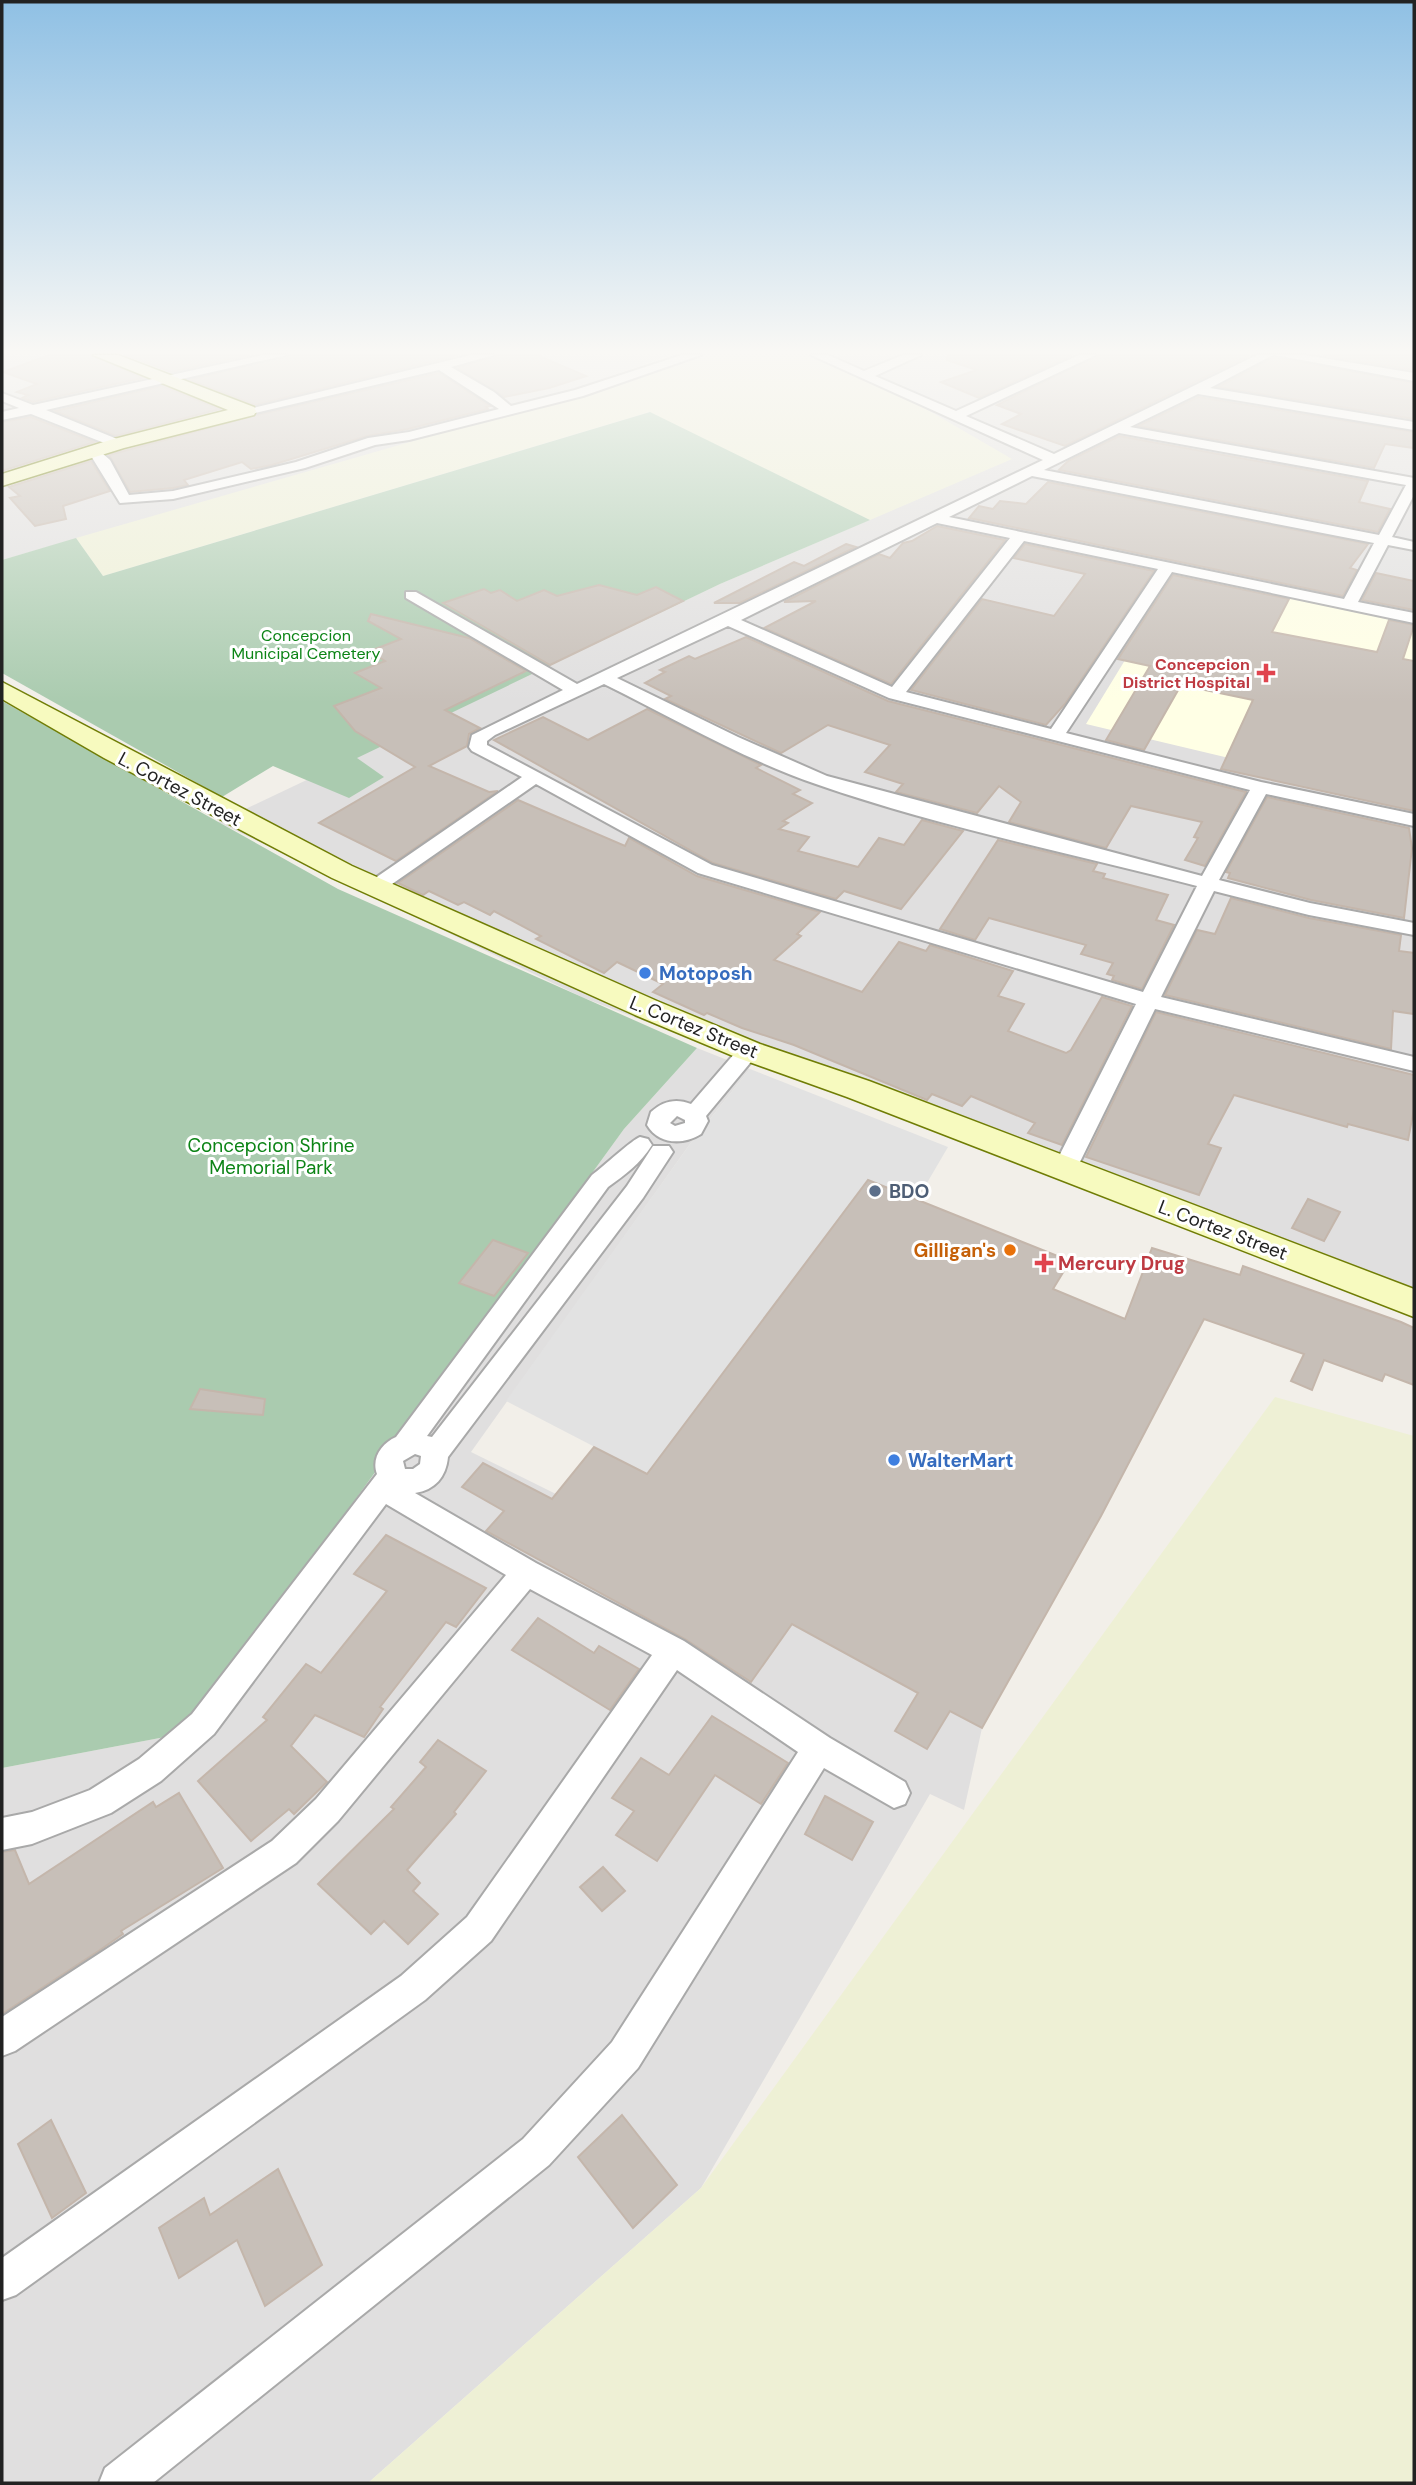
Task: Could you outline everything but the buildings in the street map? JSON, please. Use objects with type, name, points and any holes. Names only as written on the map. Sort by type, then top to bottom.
[{"type":"main road","points":[[2,480],[31,471]]},
{"type":"main road","name":"L. Cortez Street","points":[[2,689],[216,809],[375,887],[741,1047],[858,1089],[1414,1303]]},
{"type":"street","points":[[110,471],[115,490],[125,500],[146,499],[272,471]]},
{"type":"street","points":[[1414,546],[1027,471],[728,620],[575,690],[478,739],[478,747],[485,754],[535,776],[647,842],[705,869],[1148,1001],[1414,1064]]},
{"type":"street","points":[[1349,604],[1414,482],[1352,471]]},
{"type":"street","points":[[933,518],[1414,618]]},
{"type":"street","points":[[895,694],[1020,536]]},
{"type":"street","points":[[1056,735],[1168,566]]},
{"type":"street","points":[[411,595],[575,690]]},
{"type":"street","points":[[728,620],[895,694],[1261,787],[1414,820]]},
{"type":"street","points":[[603,677],[732,741],[821,780],[1309,909],[1414,929]]},
{"type":"street","points":[[375,887],[535,776]]},
{"type":"street","points":[[1064,1170],[1208,883],[1261,787]]},
{"type":"street","points":[[2,1834],[32,1828],[100,1802],[150,1770],[203,1724],[386,1482],[387,1462],[391,1454],[405,1444],[600,1181],[658,1140],[694,1128],[697,1121],[686,1111],[741,1047]]},
{"type":"street","points":[[386,1482],[408,1483],[427,1477],[433,1470],[436,1454],[627,1203],[658,1140]]},
{"type":"street","points":[[405,1444],[424,1444],[436,1454]]},
{"type":"street","points":[[386,1482],[526,1572],[673,1651],[819,1748],[894,1793]]},
{"type":"street","points":[[2,2038],[284,1852],[327,1810],[526,1572]]},
{"type":"street","points":[[2,2281],[413,1988],[479,1929],[673,1651]]},
{"type":"street","points":[[120,2483],[536,2152],[625,2055],[819,1748]]},
{"type":"shaded area","points":[[2,471],[312,471],[2,560]]},
{"type":"shaded area","points":[[309,471],[453,471],[103,576],[76,538]]},
{"type":"shaded area","points":[[770,471],[984,471],[870,520]]},
{"type":"shaded area","points":[[983,471],[1414,471],[1414,1314],[584,998],[218,822],[720,584]]},
{"type":"shaded area","name":"Concepcion District Hospital","points":[[1177,575],[1414,622],[1414,802],[1086,724]]},
{"type":"shaded area","points":[[697,1048],[750,1069],[690,1144],[471,1452],[556,1494],[982,1728],[964,1810],[930,1794],[701,2188],[368,2483],[2,2483],[2,1768],[186,1733],[624,1129]]},
{"type":"shaded area","points":[[750,1069],[948,1147],[917,1200],[868,1180],[647,1474],[506,1401],[690,1144]]},
{"type":"shaded area","points":[[1275,1397],[1414,1436],[1414,2483],[368,2483],[701,2188]]},
{"type":"green space","name":"Concepcion Municipal Cemetery","points":[[453,471],[770,471],[870,520],[720,584],[357,758],[384,777],[349,798],[273,766],[222,797],[2,673],[2,560],[76,538],[103,576]]},
{"type":"green space","name":"Concepcion Shrine Memorial Park","points":[[2,701],[338,889],[697,1048],[624,1129],[186,1733],[2,1768]]},
{"type":"place","name":"Concepcion District Hospital","points":[[1266,673]]},
{"type":"place","name":"Motoposh","points":[[645,973]]},
{"type":"place","name":"BDO","points":[[875,1191]]},
{"type":"place","name":"Gilligan's","points":[[1010,1250]]},
{"type":"place","name":"Mercury Drug","points":[[1044,1263]]},
{"type":"place","name":"WalterMart","points":[[894,1460]]}]
